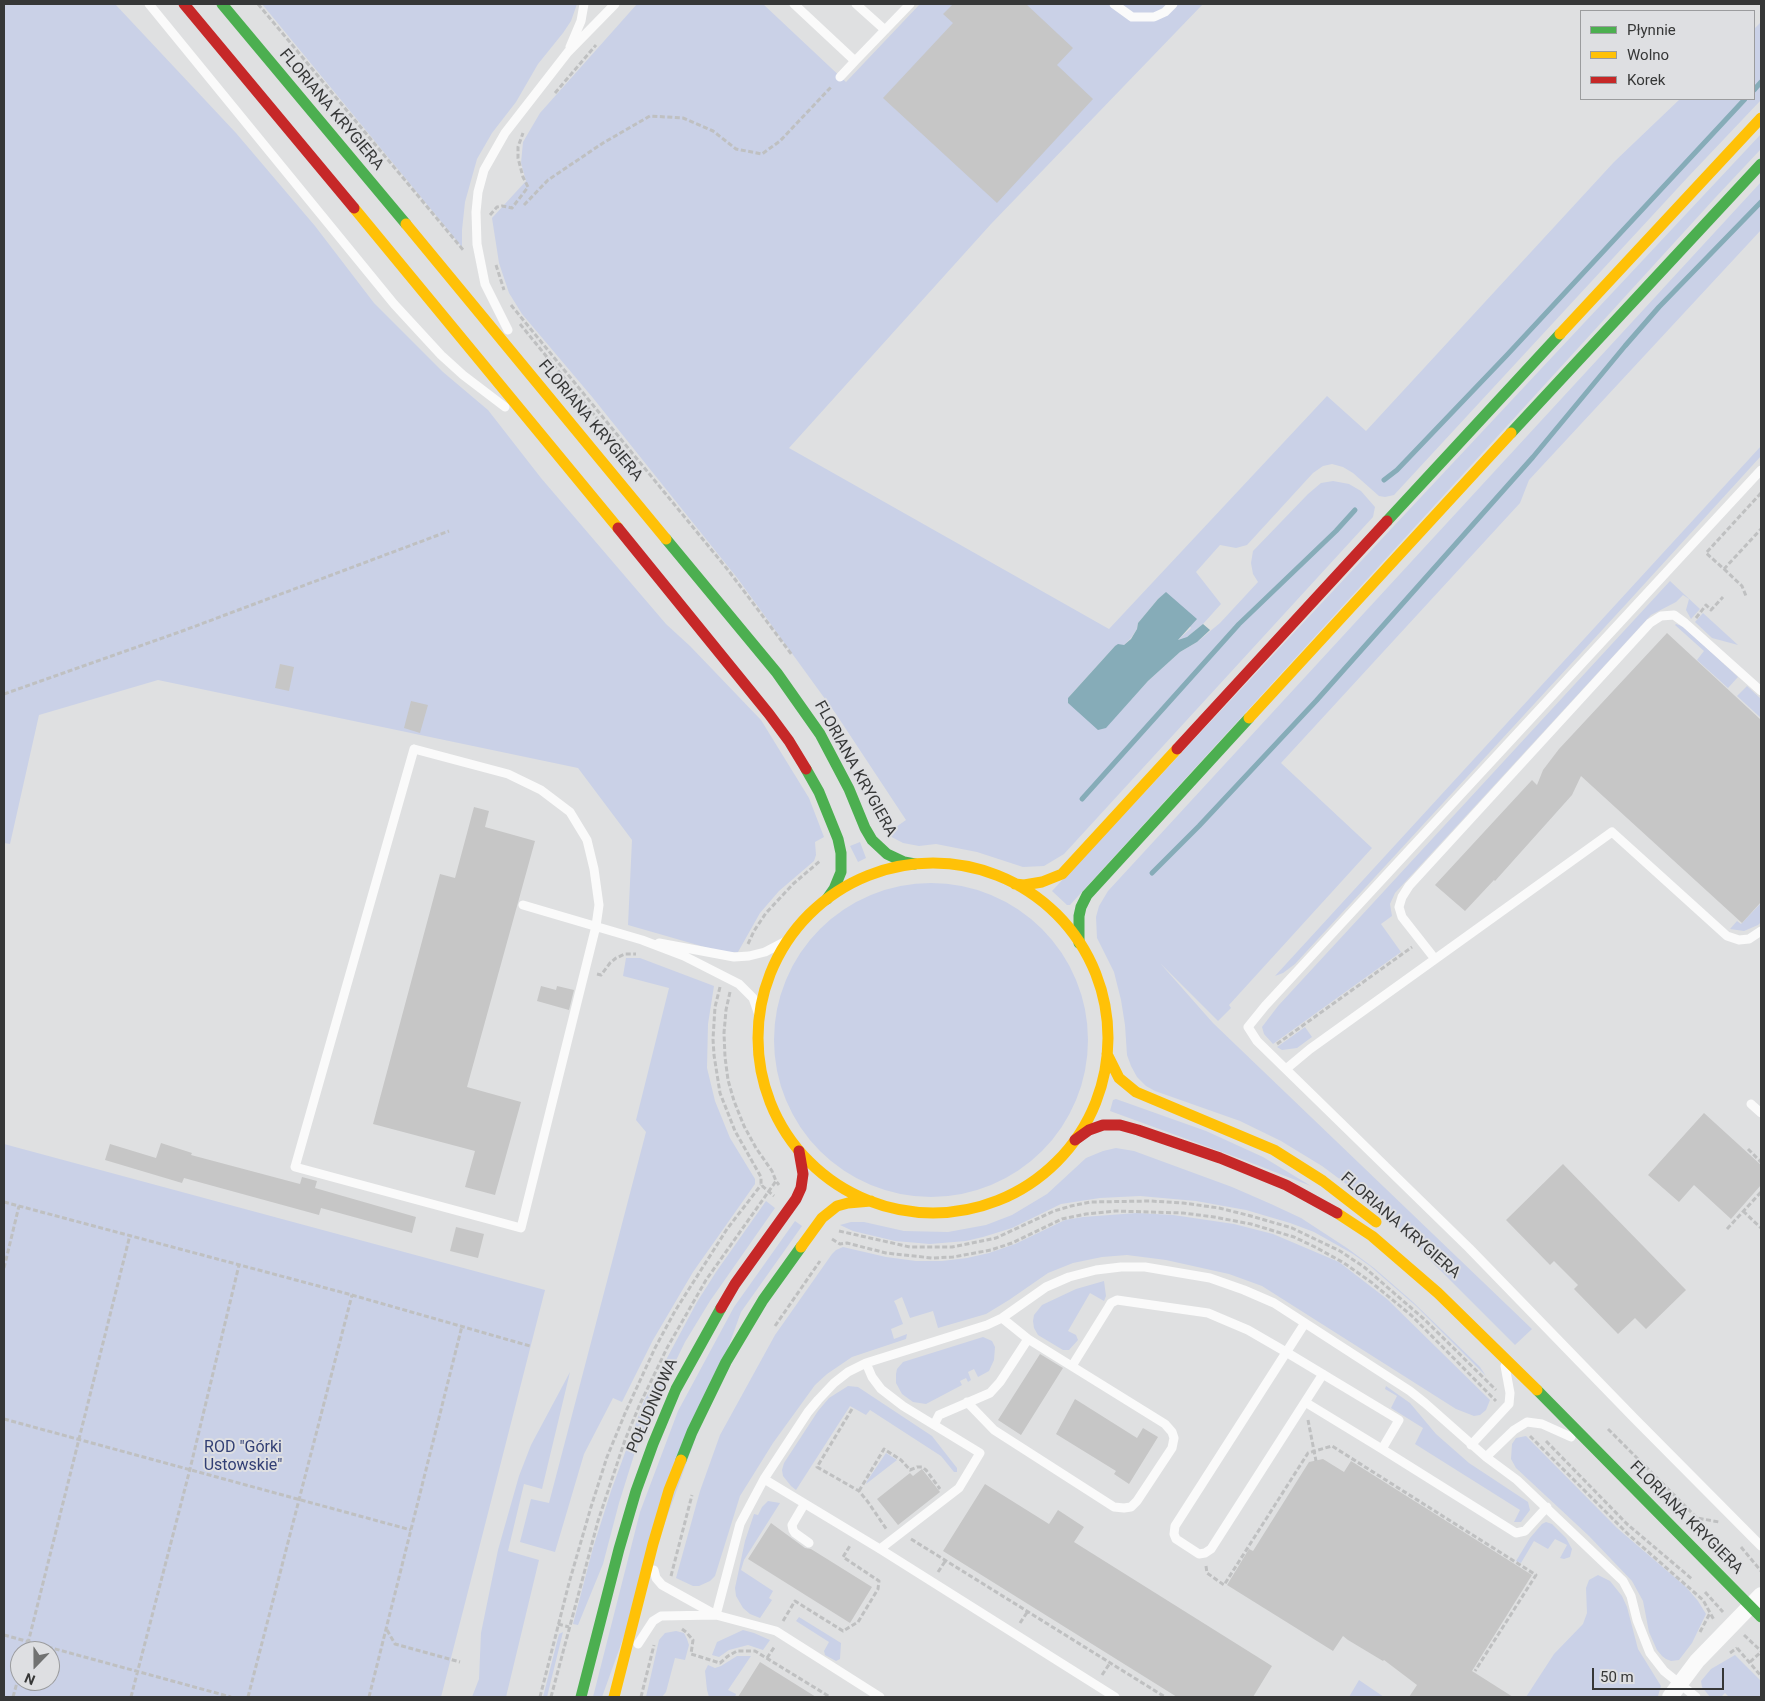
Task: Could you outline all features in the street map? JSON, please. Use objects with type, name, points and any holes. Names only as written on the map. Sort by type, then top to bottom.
[{"type":"main road","points":[[184,4],[542,434],[749,687],[788,741],[818,792],[830,817],[840,846],[841,872],[834,889],[827,899]]},
{"type":"main road","name":"FLORIANA KRYGIERA","points":[[222,4],[537,382],[793,694],[830,753],[872,840],[887,854],[904,862],[915,864]]},
{"type":"main road","points":[[1015,884],[1024,885],[1042,882],[1062,874],[1761,118]]},
{"type":"main road","points":[[1079,943],[1081,907],[1086,895],[1761,164]]},
{"type":"main road","points":[[915,864],[959,865],[988,872],[1015,884],[1050,909],[1070,931],[1093,968],[1102,996],[1107,1025],[1107,1054],[1104,1076],[1098,1097],[1086,1123],[1059,1159],[1038,1178],[1013,1193],[986,1205],[957,1211],[928,1213],[899,1210],[871,1201],[832,1181],[790,1140],[775,1115],[765,1087],[758,1051],[759,1015],[765,986],[770,972],[788,940],[811,912],[827,899],[846,886],[887,869],[915,864]]},
{"type":"main road","name":"FLORIANA KRYGIERA","points":[[1107,1054],[1119,1078],[1136,1092],[1274,1150],[1322,1181],[1382,1227]]},
{"type":"main road","name":"FLORIANA KRYGIERA","points":[[1075,1140],[1089,1130],[1103,1125],[1112,1124],[1129,1127],[1245,1168],[1293,1189],[1327,1207],[1372,1236],[1438,1293],[1598,1452],[1758,1606]]},
{"type":"main road","name":"POŁUDNIOWA","points":[[581,1697],[621,1541],[653,1444],[676,1389],[712,1323],[735,1284],[796,1199],[801,1188],[803,1174],[800,1151]]},
{"type":"main road","points":[[614,1697],[653,1544],[669,1490],[692,1432],[717,1380],[744,1329],[782,1271],[822,1218],[837,1206],[871,1201]]},
{"type":"main road","name":"FLORIANA KRYGIERA","points":[[1423,1265],[1464,1304],[1504,1357]]},
{"type":"street","points":[[1670,1697],[1697,1661],[1758,1606]]},
{"type":"lane","points":[[149,4],[394,304],[441,355],[463,375],[542,434]]},
{"type":"lane","points":[[568,52],[581,21],[584,4]]},
{"type":"lane","points":[[537,382],[497,310],[485,284],[477,244],[476,212],[478,192],[484,170],[497,144],[568,52],[615,4]]},
{"type":"lane","points":[[794,4],[856,61]]},
{"type":"lane","points":[[856,4],[885,30]]},
{"type":"lane","points":[[840,77],[910,4]]},
{"type":"lane","points":[[1114,4],[1132,17],[1154,17],[1165,12],[1173,4]]},
{"type":"lane","points":[[1761,470],[1265,1006],[1248,1027],[1257,1041],[1469,1248],[1761,1546]]},
{"type":"lane","points":[[1435,959],[1402,917],[1400,907],[1402,897],[1409,886],[1650,623],[1661,616],[1674,615],[1761,691]]},
{"type":"lane","points":[[414,750],[508,774],[541,790],[570,812],[587,840],[594,869],[599,905],[596,926],[521,1228],[295,1167],[414,750]]},
{"type":"lane","points":[[1286,1069],[1612,832],[1727,936],[1739,940],[1749,939],[1761,931]]},
{"type":"lane","points":[[523,905],[642,940],[684,956],[739,984],[753,998],[759,1015]]},
{"type":"lane","points":[[642,940],[734,957],[765,952],[788,940]]},
{"type":"lane","points":[[1751,1104],[1761,1113]]},
{"type":"lane","points":[[716,1615],[740,1524],[764,1480],[808,1412],[834,1383],[848,1372],[866,1363],[987,1325],[1002,1318],[1046,1287],[1069,1277],[1096,1270],[1145,1267],[1210,1278],[1274,1303],[1426,1403],[1471,1445],[1517,1480],[1624,1581],[1650,1653],[1664,1671],[1696,1697]]},
{"type":"lane","points":[[1072,1366],[1111,1303],[1117,1300],[1208,1313],[1248,1330],[1399,1420],[1382,1449]]},
{"type":"lane","points":[[966,1402],[994,1430],[1114,1507],[1131,1507],[1137,1501],[1172,1448],[1174,1438],[1172,1432],[1165,1424],[1028,1339],[1002,1318]]},
{"type":"lane","points":[[1304,1323],[1175,1526],[1174,1534],[1176,1539],[1199,1554],[1205,1553],[1210,1549],[1323,1374]]},
{"type":"lane","points":[[934,1425],[939,1415],[990,1393],[1000,1382],[1028,1339]]},
{"type":"lane","points":[[1471,1445],[1509,1404],[1510,1392],[1504,1357]]},
{"type":"lane","points":[[866,1363],[872,1377],[881,1389],[903,1406],[980,1453],[959,1488],[880,1549]]},
{"type":"lane","points":[[1305,1402],[1516,1532],[1525,1532],[1546,1507]]},
{"type":"lane","points":[[1486,1457],[1514,1430],[1527,1422],[1542,1424],[1560,1431],[1598,1452]]},
{"type":"lane","points":[[764,1480],[880,1549],[1115,1697]]},
{"type":"lane","points":[[802,1508],[792,1525],[794,1533],[808,1543]]},
{"type":"lane","points":[[653,1544],[652,1565],[656,1578],[662,1585],[716,1615],[776,1631],[880,1697]]},
{"type":"lane","points":[[619,1677],[653,1621],[661,1616],[716,1615]]},
{"type":"path","points":[[258,4],[464,251]]},
{"type":"path","points":[[550,99],[602,38]]},
{"type":"path","points":[[524,205],[548,180],[603,143],[650,116],[682,118],[713,131],[736,149],[762,154],[780,141],[840,77]]},
{"type":"path","points":[[488,218],[497,207],[512,208],[528,187],[518,158],[518,147],[524,131]]},
{"type":"path","points":[[496,263],[507,295]]},
{"type":"path","points":[[510,302],[728,570],[795,659]]},
{"type":"path","points":[[1746,596],[1742,586],[1706,553],[1761,492]]},
{"type":"path","points":[[1724,569],[1761,529]]},
{"type":"path","points":[[4,694],[184,630],[449,531]]},
{"type":"path","points":[[1703,610],[1706,605],[1711,610],[1723,597]]},
{"type":"path","points":[[744,951],[766,913],[793,884],[820,861],[822,856]]},
{"type":"path","points":[[1267,1051],[1421,941]]},
{"type":"path","points":[[585,970],[601,975],[616,958],[624,954],[640,954]]},
{"type":"path","points":[[715,983],[730,992],[724,1033],[728,1080],[734,1101],[744,1126],[772,1171],[776,1181]]},
{"type":"path","points":[[720,987],[715,1007],[714,1039],[720,1094],[735,1131],[761,1177],[762,1185],[775,1197]]},
{"type":"path","points":[[1748,1149],[1761,1162]]},
{"type":"path","points":[[540,1697],[558,1624],[594,1498],[626,1411],[655,1348],[683,1298],[727,1229],[762,1185]]},
{"type":"path","points":[[1727,1229],[1761,1192]]},
{"type":"path","points":[[833,1227],[840,1232],[910,1247],[952,1247],[996,1238],[1017,1230],[1035,1219],[1071,1206],[1108,1201],[1150,1201],[1219,1208],[1250,1216],[1292,1228],[1340,1251]]},
{"type":"path","points":[[4,1202],[352,1295],[530,1346]]},
{"type":"path","points":[[4,1268],[19,1206]]},
{"type":"path","points":[[829,1237],[840,1244],[847,1243],[910,1257],[953,1257],[991,1250],[1012,1243],[1062,1218],[1115,1211],[1150,1211],[1214,1217],[1251,1224],[1294,1237],[1317,1248]]},
{"type":"path","points":[[1743,1211],[1761,1228]]},
{"type":"path","points":[[829,1248],[840,1232]]},
{"type":"path","points":[[28,1641],[130,1235]]},
{"type":"path","points":[[773,1329],[825,1254]]},
{"type":"path","points":[[130,1697],[190,1469],[240,1265]]},
{"type":"path","points":[[248,1697],[352,1295]]},
{"type":"path","points":[[369,1697],[462,1326]]},
{"type":"path","points":[[1305,1402],[1316,1461]]},
{"type":"path","points":[[852,1409],[817,1467],[859,1491],[889,1532],[901,1526],[910,1538],[1165,1697]]},
{"type":"path","points":[[4,1419],[411,1530]]},
{"type":"path","points":[[1205,1553],[1206,1573],[1224,1585],[1308,1453],[1332,1446],[1536,1575],[1475,1671]]},
{"type":"path","points":[[859,1491],[884,1449],[902,1460],[910,1470],[917,1467],[922,1467],[926,1470],[947,1498]]},
{"type":"path","points":[[668,1587],[695,1487]]},
{"type":"path","points":[[767,1658],[776,1644],[776,1631],[795,1601],[843,1631],[858,1622],[880,1584],[879,1581],[843,1557],[856,1535]]},
{"type":"path","points":[[558,1624],[569,1627]]},
{"type":"path","points":[[676,1628],[686,1632],[693,1640],[691,1654],[720,1663],[737,1651],[755,1651],[830,1697]]},
{"type":"path","points":[[386,1629],[395,1644],[460,1662]]},
{"type":"path","points":[[4,1635],[25,1641]]},
{"type":"path","points":[[1748,1639],[1761,1651],[1750,1662]]},
{"type":"path","points":[[641,1697],[654,1644]]},
{"type":"path","points":[[1734,1644],[1761,1676]]},
{"type":"path","points":[[60,1651],[231,1697]]},
{"type":"green space","points":[[4,4],[115,4],[236,133],[315,226],[374,303],[443,372],[488,410],[541,478],[666,624],[690,646],[761,720],[809,798],[824,837],[815,842],[816,855],[814,861],[779,891],[760,913],[738,952],[715,950],[628,925],[632,840],[578,768],[158,680],[39,715],[10,844],[4,843]]},
{"type":"green space","points":[[262,4],[577,4],[571,21],[538,64],[516,102],[492,133],[477,159],[465,202],[462,247]]},
{"type":"green space","points":[[637,4],[763,4],[846,82],[920,4],[1203,4],[991,224],[789,448],[1109,629],[1327,396],[1366,431],[1614,162],[1679,100],[1755,100],[1755,28],[1761,22],[1761,100],[1394,495],[1379,496],[1353,473],[1343,467],[1332,464],[1323,466],[1313,473],[1247,545],[1236,548],[1220,545],[1196,572],[1221,604],[1203,624],[1187,637],[1177,641],[1191,628],[1166,593],[1158,599],[1138,623],[1137,629],[1131,638],[1124,645],[1115,646],[1068,698],[1068,703],[1106,727],[1148,681],[1180,652],[1197,642],[1220,623],[1258,582],[1253,574],[1251,563],[1253,551],[1321,483],[1333,481],[1349,484],[1361,491],[1375,507],[1373,517],[1064,854],[1044,866],[1023,867],[977,852],[936,844],[919,846],[903,843],[886,834],[906,820],[836,714],[738,579],[593,398],[522,314],[509,293],[499,263],[492,218],[526,181],[521,163],[523,142],[540,113]]},
{"type":"green space","points":[[1761,134],[1761,149],[1070,905],[1067,905],[1052,891]]},
{"type":"green space","points":[[1761,182],[1761,230],[1529,480],[1520,503],[1281,763],[1372,848],[1229,1005],[1231,1008],[1218,1021],[1160,963],[1213,1023],[1532,1329],[1515,1345],[1386,1216],[1322,1166],[1281,1141],[1240,1121],[1155,1091],[1146,1086],[1137,1077],[1127,1055],[1125,1025],[1114,972],[1097,938],[1096,917],[1099,906],[1108,891]]},
{"type":"green space","points":[[1761,446],[1761,456],[1627,603],[1295,964],[1283,973],[1275,976]]},
{"type":"green space","points":[[1670,581],[1700,609],[1691,619],[1686,610],[1689,599],[1683,595],[1676,602],[1651,615],[1395,893],[1390,904],[1392,916],[1381,924],[1401,952],[1273,1044],[1264,1034],[1262,1027],[1278,1006]]},
{"type":"green space","points":[[1703,613],[1738,645],[1712,638],[1695,622]]},
{"type":"green space","points":[[1676,624],[1684,627],[1738,677],[1728,688],[1697,660],[1704,651]]},
{"type":"green space","points":[[1747,686],[1761,699],[1761,718],[1737,696]]},
{"type":"green space","points":[[860,842],[866,858],[858,862],[850,846]]},
{"type":"green space","points":[[931,883],[962,886],[991,895],[1018,910],[1042,929],[1061,953],[1076,980],[1085,1009],[1088,1040],[1085,1071],[1076,1100],[1061,1127],[1042,1151],[1018,1170],[991,1185],[962,1194],[931,1197],[900,1194],[871,1185],[844,1170],[820,1151],[801,1127],[786,1100],[777,1071],[774,1040],[777,1009],[786,980],[801,953],[820,929],[844,910],[871,895],[900,886]]},
{"type":"green space","points":[[1761,903],[1761,922],[1758,925],[1744,931],[1730,929],[1737,921],[1741,924]]},
{"type":"green space","points":[[626,958],[640,958],[714,986],[708,1024],[707,1068],[715,1101],[730,1138],[755,1179],[755,1184],[693,1272],[653,1340],[622,1402],[613,1398],[584,1454],[555,1552],[520,1542],[531,1499],[549,1503],[646,1132],[636,1120],[669,988],[623,976]]},
{"type":"green space","points":[[1305,1027],[1312,1037],[1297,1048],[1282,1050],[1277,1047]]},
{"type":"green space","points":[[1116,1099],[1206,1131],[1263,1157],[1311,1186],[1110,1111],[1113,1100]]},
{"type":"green space","name":"ROD \"Górki Ustowskie\"","points":[[4,1144],[545,1290],[441,1697],[4,1697]]},
{"type":"green space","points":[[1116,1148],[1134,1151],[1232,1187],[1301,1218],[1374,1268],[1413,1302],[1480,1367],[1486,1376],[1416,1306],[1370,1266],[1353,1254],[1314,1232],[1246,1210],[1196,1201],[1140,1196],[1100,1198],[1061,1204],[1012,1228],[983,1237],[966,1241],[930,1244],[895,1241],[853,1231],[840,1225],[851,1222],[864,1222],[904,1231],[948,1232],[986,1225],[1012,1215],[1047,1194],[1086,1158]]},
{"type":"green space","points":[[766,1201],[775,1208],[710,1301],[685,1342],[664,1385],[635,1452],[603,1564],[578,1625],[573,1624],[593,1548],[611,1491],[644,1401],[697,1302]]},
{"type":"green space","points":[[1137,1213],[1173,1215],[1234,1224],[1273,1234],[1339,1262],[1387,1299],[1490,1400],[1486,1410],[1480,1415],[1474,1416],[1456,1409],[1262,1286],[1229,1274],[1166,1260],[1127,1255],[1102,1257],[1073,1263],[1048,1273],[986,1314],[938,1328],[933,1311],[910,1318],[902,1297],[894,1301],[903,1324],[891,1329],[894,1339],[907,1334],[906,1339],[852,1357],[827,1374],[815,1385],[773,1443],[740,1496],[715,1576],[710,1581],[699,1586],[693,1586],[676,1578],[700,1491],[720,1435],[775,1335],[836,1250],[843,1247],[886,1257],[916,1261],[942,1261],[967,1258],[1015,1244],[1065,1220]]},
{"type":"green space","points":[[795,1221],[802,1226],[741,1312],[602,1697],[593,1697],[640,1512],[678,1411],[734,1307]]},
{"type":"green space","points":[[1104,1281],[1106,1296],[1104,1301],[1090,1293],[1068,1331],[1076,1335],[1078,1340],[1069,1350],[1063,1350],[1038,1335],[1033,1321],[1034,1315],[1042,1305],[1076,1289]]},
{"type":"green space","points":[[983,1337],[992,1341],[995,1347],[994,1360],[989,1371],[978,1377],[974,1369],[968,1372],[971,1380],[968,1382],[966,1378],[960,1381],[962,1385],[926,1404],[913,1402],[902,1394],[896,1383],[896,1374],[897,1369],[903,1362]]},
{"type":"green space","points":[[570,1372],[542,1489],[524,1484],[508,1551],[539,1560],[506,1697],[472,1697],[479,1679],[481,1633],[498,1550],[519,1476],[531,1445]]},
{"type":"green space","points":[[848,1386],[858,1387],[932,1436],[957,1468],[957,1472],[954,1472],[941,1456],[870,1410],[866,1415],[850,1406],[796,1490],[783,1476],[784,1463],[818,1411],[829,1398]]},
{"type":"green space","points":[[1386,1386],[1410,1403],[1436,1434],[1469,1463],[1528,1502],[1530,1510],[1521,1522],[1514,1522],[1520,1510],[1415,1444],[1423,1428],[1391,1408],[1397,1396],[1385,1389]]},
{"type":"green space","points":[[1526,1436],[1617,1528],[1686,1587],[1698,1601],[1706,1614],[1692,1643],[1679,1660],[1671,1661],[1666,1659],[1657,1650],[1649,1632],[1643,1601],[1632,1581],[1589,1536],[1516,1468],[1511,1459],[1512,1444],[1516,1438]]},
{"type":"green space","points":[[886,1453],[897,1460],[866,1484],[867,1481]]},
{"type":"green space","points":[[768,1501],[780,1503],[744,1560],[741,1570],[773,1591],[769,1598],[772,1600],[760,1618],[750,1614],[743,1608],[736,1596],[735,1588],[745,1541],[754,1514],[758,1515]]},
{"type":"green space","points":[[1546,1522],[1552,1524],[1566,1538],[1572,1549],[1570,1557],[1560,1558],[1567,1545],[1555,1539],[1548,1549],[1534,1541],[1521,1563],[1516,1561],[1530,1538]]},
{"type":"green space","points":[[1598,1575],[1610,1581],[1622,1596],[1627,1607],[1638,1649],[1661,1686],[1658,1696],[1526,1697],[1554,1654],[1583,1624],[1587,1613],[1586,1588],[1589,1580]]},
{"type":"green space","points":[[799,1617],[841,1643],[840,1659],[836,1661],[825,1655],[824,1651],[829,1642],[796,1621]]},
{"type":"green space","points":[[743,1630],[770,1640],[763,1650],[748,1645],[729,1650],[719,1657],[712,1655],[717,1642]]},
{"type":"green space","points":[[676,1631],[684,1633],[689,1645],[685,1660],[675,1658],[666,1692],[662,1697],[646,1697],[659,1640],[665,1633]]},
{"type":"green space","points":[[563,1632],[547,1697],[543,1697],[559,1634]]},
{"type":"green space","points":[[1735,1655],[1761,1681],[1761,1697],[1729,1697],[1725,1693],[1721,1697],[1710,1697],[1702,1687],[1701,1681],[1711,1669]]},
{"type":"green space","points":[[737,1656],[751,1656],[728,1690],[736,1694],[735,1697],[709,1697],[705,1671],[708,1665],[715,1668]]},
{"type":"green space","points":[[1359,1680],[1384,1697],[1349,1697]]},
{"type":"shaded area","points":[[1166,592],[1197,619],[1178,640],[1187,637],[1203,624],[1210,630],[1197,642],[1180,652],[1148,681],[1106,728],[1098,730],[1068,703],[1068,698],[1115,646],[1118,644],[1124,645],[1131,639],[1138,623]]},
{"type":"building","points":[[953,4],[1026,4],[1073,48],[1057,65],[1093,99],[997,203],[883,98],[953,23],[943,14]]},
{"type":"building","points":[[1667,633],[1761,720],[1761,902],[1742,923],[1581,776],[1572,795],[1495,881],[1465,911],[1435,885],[1532,780],[1537,785],[1543,770],[1559,749]]},
{"type":"building","points":[[280,664],[294,667],[289,691],[275,688]]},
{"type":"building","points":[[411,701],[428,705],[420,733],[404,728]]},
{"type":"building","points":[[474,807],[489,811],[485,827],[535,841],[467,1087],[521,1102],[495,1195],[465,1187],[475,1151],[373,1124],[440,874],[455,878]]},
{"type":"building","points":[[541,986],[556,990],[557,986],[574,990],[569,1010],[537,1001]]},
{"type":"building","points":[[1704,1113],[1761,1165],[1761,1185],[1731,1219],[1694,1185],[1679,1202],[1648,1175]]},
{"type":"building","points":[[161,1143],[192,1153],[191,1155],[300,1184],[302,1177],[317,1181],[315,1188],[416,1217],[412,1233],[321,1208],[319,1215],[184,1178],[182,1183],[105,1160],[110,1144],[156,1158]]},
{"type":"building","points":[[1563,1164],[1686,1290],[1646,1329],[1635,1318],[1618,1334],[1574,1289],[1578,1285],[1554,1261],[1550,1265],[1506,1220]]},
{"type":"building","points":[[456,1227],[484,1234],[478,1258],[450,1251]]},
{"type":"building","points":[[1040,1354],[1063,1368],[1021,1435],[998,1420]]},
{"type":"building","points":[[1075,1399],[1137,1438],[1143,1428],[1158,1437],[1129,1484],[1114,1474],[1116,1471],[1056,1434]]},
{"type":"building","points":[[1323,1459],[1344,1472],[1351,1461],[1532,1575],[1472,1671],[1513,1697],[1409,1697],[1417,1685],[1384,1660],[1343,1636],[1333,1651],[1227,1585],[1249,1549],[1253,1551],[1309,1462]]},
{"type":"building","points":[[922,1469],[940,1492],[898,1525],[877,1499],[910,1473],[913,1476]]},
{"type":"building","points":[[985,1484],[1049,1524],[1058,1510],[1084,1527],[1074,1542],[1272,1666],[1253,1697],[1177,1697],[943,1551]]},
{"type":"building","points":[[771,1523],[805,1548],[811,1549],[872,1587],[850,1623],[748,1559]]},
{"type":"building","points":[[760,1662],[816,1697],[738,1697]]},
{"type":"waterway","points":[[1755,89],[1761,82]]},
{"type":"waterway","points":[[1384,480],[1397,470],[1507,355],[1744,100]]},
{"type":"waterway","points":[[1152,873],[1199,826],[1316,701],[1533,457],[1659,307],[1761,202]]},
{"type":"waterway","points":[[1082,799],[1239,624],[1336,531],[1355,510]]},
{"type":"traffic: fast","points":[[222,4],[406,224]]},
{"type":"traffic: fast","points":[[1511,433],[1761,164]]},
{"type":"traffic: fast","points":[[1387,521],[1560,334]]},
{"type":"traffic: fast","points":[[666,539],[777,673],[820,734],[849,789],[872,840],[887,854],[904,862],[915,864]]},
{"type":"traffic: fast","points":[[1079,943],[1079,916],[1087,895],[1249,718]]},
{"type":"traffic: fast","points":[[806,769],[819,792],[838,839],[841,853],[841,872],[834,889],[827,899]]},
{"type":"traffic: fast","points":[[681,1460],[692,1432],[726,1362],[763,1300],[801,1247]]},
{"type":"traffic: fast","points":[[581,1697],[636,1491],[676,1389],[721,1308]]},
{"type":"traffic: fast","points":[[1537,1390],[1761,1617]]},
{"type":"traffic: slow","points":[[1560,334],[1761,118]]},
{"type":"traffic: slow","points":[[354,208],[618,528]]},
{"type":"traffic: slow","points":[[406,224],[666,539]]},
{"type":"traffic: slow","points":[[1249,718],[1511,433]]},
{"type":"traffic: slow","points":[[1015,884],[1024,885],[1042,882],[1062,874],[1177,749]]},
{"type":"traffic: slow","points":[[933,863],[967,867],[1000,877],[1030,893],[1057,914],[1078,941],[1094,971],[1104,1004],[1108,1038],[1104,1072],[1094,1105],[1078,1135],[1057,1162],[1030,1183],[1000,1199],[967,1209],[933,1213],[899,1209],[866,1199],[836,1183],[809,1162],[788,1135],[772,1105],[762,1072],[758,1038],[762,1004],[772,971],[788,941],[809,914],[836,893],[866,877],[899,867],[933,863]]},
{"type":"traffic: slow","points":[[1107,1054],[1119,1078],[1136,1092],[1274,1150],[1323,1181],[1376,1222]]},
{"type":"traffic: slow","points":[[801,1247],[822,1218],[837,1206],[871,1201]]},
{"type":"traffic: slow","points":[[1337,1213],[1372,1236],[1438,1293],[1537,1390]]},
{"type":"traffic: slow","points":[[614,1697],[653,1544],[669,1490],[681,1460]]},
{"type":"traffic: jam","points":[[184,4],[354,208]]},
{"type":"traffic: jam","points":[[1177,749],[1387,521]]},
{"type":"traffic: jam","points":[[618,528],[769,714],[789,741],[806,769]]},
{"type":"traffic: jam","points":[[1075,1140],[1089,1130],[1103,1125],[1120,1125],[1138,1130],[1220,1158],[1286,1185],[1337,1213]]},
{"type":"traffic: jam","points":[[721,1308],[735,1284],[796,1199],[801,1188],[803,1174],[799,1151]]}]
